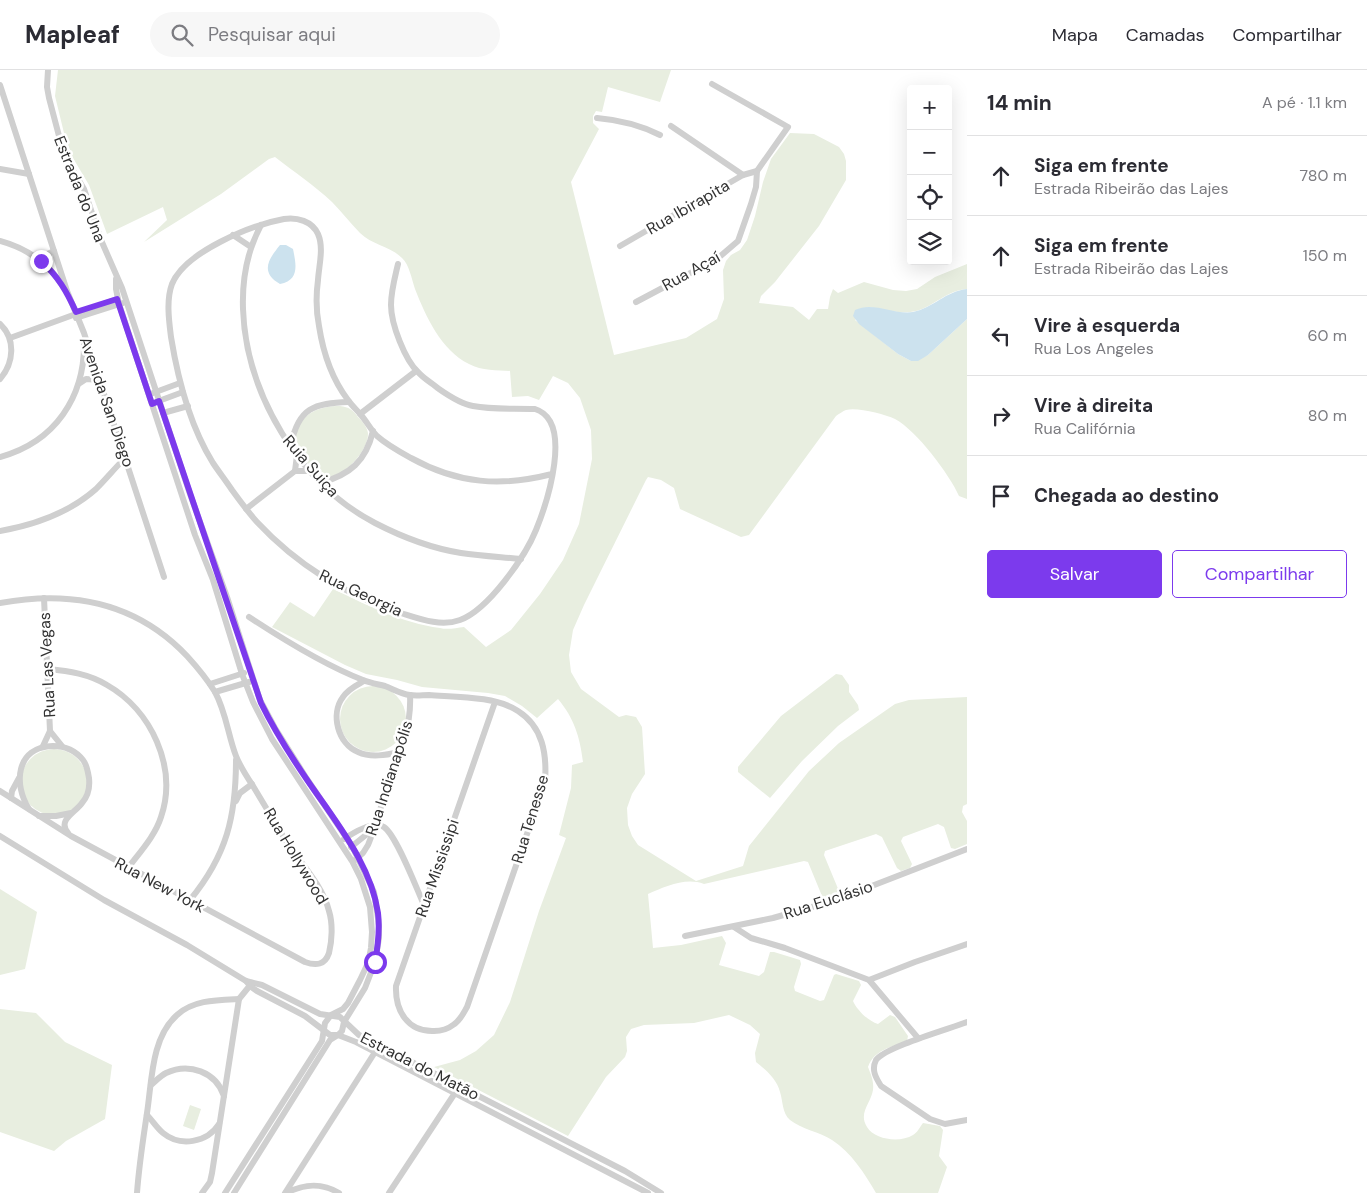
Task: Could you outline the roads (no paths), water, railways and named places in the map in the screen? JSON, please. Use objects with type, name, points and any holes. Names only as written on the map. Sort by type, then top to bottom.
[{"type":"street","name":"Estrada do Una","points":[[48,70],[47,87],[49,98],[64,155],[84,189],[116,278],[121,302]]},
{"type":"street","name":"Rua Açaí","points":[[636,302],[717,259],[738,241],[756,187],[757,171],[788,127],[712,84]]},
{"type":"street","name":"Avenida San Diego","points":[[0,85],[67,291],[100,380],[164,577]]},
{"type":"street","points":[[597,118],[632,124],[660,135]]},
{"type":"street","points":[[671,126],[743,176]]},
{"type":"street","points":[[0,169],[30,174]]},
{"type":"street","name":"Rua Ibirapita","points":[[620,246],[743,176],[757,171]]},
{"type":"street","name":"Rua Georgia","points":[[349,402],[330,368],[318,322],[316,303],[320,253],[319,237],[313,226],[295,218],[284,219],[245,230],[210,247],[176,275],[171,285],[169,317],[180,383],[200,439],[213,463],[246,509],[269,534],[313,571],[378,605],[419,619],[439,623],[460,620],[472,614],[502,584],[531,542],[539,522],[552,474],[555,444],[554,433],[550,420],[542,411],[472,406],[448,395],[416,371],[394,324],[392,298],[398,264]]},
{"type":"street","name":"Ruia Suiça","points":[[261,225],[250,248],[246,263],[243,297],[247,344],[252,370],[259,390],[280,430],[297,454],[320,483],[342,502],[373,522],[416,542],[460,553],[521,559]]},
{"type":"street","points":[[233,235],[250,248]]},
{"type":"street","points":[[0,241],[16,246],[37,259],[54,273],[67,291]]},
{"type":"street","points":[[37,259],[54,251]]},
{"type":"street","points":[[10,338],[121,302]]},
{"type":"street","points":[[121,302],[159,401],[162,418],[195,535],[213,580],[242,674],[253,702],[272,739],[352,861],[361,879],[370,908],[371,948],[368,964],[360,980],[348,1003],[343,1009],[331,1015],[325,1023],[322,1041],[226,1193]]},
{"type":"street","points":[[121,302],[152,404],[162,418],[190,494],[227,598],[261,703],[307,779],[359,858],[374,892],[378,913],[379,938],[375,962],[365,988],[344,1022],[342,1031],[330,1040],[234,1193]]},
{"type":"street","points":[[0,324],[10,338],[12,348],[8,369],[0,379]]},
{"type":"street","points":[[0,457],[12,454],[32,444],[51,429],[66,412],[80,382],[84,355],[84,333]]},
{"type":"street","points":[[360,414],[416,371]]},
{"type":"street","points":[[80,382],[86,379],[100,380]]},
{"type":"street","points":[[149,395],[180,383]]},
{"type":"street","points":[[152,404],[183,392]]},
{"type":"street","points":[[290,445],[294,428],[309,410],[325,403],[349,402],[378,438],[423,465],[454,477],[494,482],[512,482],[552,474]]},
{"type":"street","points":[[162,418],[188,406]]},
{"type":"street","points":[[280,430],[294,428]]},
{"type":"street","points":[[320,483],[340,476],[357,464],[368,447],[373,431]]},
{"type":"street","points":[[295,471],[297,454]]},
{"type":"street","points":[[0,531],[39,521],[81,500],[95,489],[125,458]]},
{"type":"street","points":[[246,509],[295,471],[311,471]]},
{"type":"street","name":"Rua Hollywood","points":[[0,603],[44,598],[88,601],[110,606],[138,618],[164,634],[196,665],[215,692],[227,723],[236,757],[286,841],[312,878],[329,911],[331,941],[325,961]]},
{"type":"street","name":"Rua Las Vegas","points":[[44,598],[50,731],[44,746]]},
{"type":"street","name":"Rua Tenesse","points":[[249,617],[294,646],[364,681],[410,695],[469,698],[508,706],[520,712],[539,735],[545,751],[545,782],[467,1007],[461,1018],[451,1027],[439,1031],[417,1029]]},
{"type":"street","points":[[48,670],[87,676],[106,684],[122,694],[148,724],[158,742],[166,775],[166,790],[161,817],[148,841],[128,868]]},
{"type":"street","points":[[210,684],[250,671]]},
{"type":"street","points":[[215,692],[253,680]]},
{"type":"street","points":[[364,681],[346,693],[339,704],[336,715],[341,737],[356,752],[366,755],[380,756],[400,752]]},
{"type":"street","name":"Rua Indianapólis","points":[[359,858],[368,845],[400,752],[409,718],[410,695]]},
{"type":"street","name":"Rua Mississipi","points":[[417,1029],[402,1015],[398,1006],[396,986],[495,702]]},
{"type":"street","name":"Rua Las Vegas","points":[[50,731],[62,746]]},
{"type":"street","points":[[30,812],[24,798],[19,771],[31,752],[44,746],[62,746],[76,753],[84,762],[90,785],[88,794],[64,823],[65,830],[71,836]]},
{"type":"street","name":"Rua Hollywood","points":[[190,900],[205,881],[224,844],[234,804],[236,757]]},
{"type":"street","points":[[11,798],[12,791],[19,778]]},
{"type":"street","points":[[234,804],[240,793],[252,784]]},
{"type":"street","name":"Rua New York","points":[[0,791],[30,812],[128,868],[305,962],[316,965],[325,961]]},
{"type":"street","points":[[37,815],[56,816],[72,812]]},
{"type":"street","points":[[340,842],[366,827],[384,828],[390,834],[405,862],[424,905]]},
{"type":"street","points":[[346,851],[374,828]]},
{"type":"street","name":"Estrada do Matão","points":[[0,836],[104,900],[187,945],[249,983],[275,991],[314,1012],[326,1016],[340,1017],[354,1032],[625,1171],[661,1193]]},
{"type":"street","name":"Rua Euclásio","points":[[685,936],[773,918],[833,901],[967,849]]},
{"type":"street","points":[[352,861],[359,858]]},
{"type":"street","points":[[734,927],[752,938],[785,948],[868,980],[918,1038]]},
{"type":"street","points":[[868,980],[967,944]]},
{"type":"street","points":[[202,1193],[210,1182],[225,1097],[239,999],[249,983],[305,1016],[330,1035],[338,1035]]},
{"type":"street","points":[[137,1193],[139,1158],[151,1085],[158,1046],[165,1030],[176,1015],[189,1006],[213,1000],[239,999]]},
{"type":"street","points":[[967,1022],[945,1031],[918,1038],[881,1055],[875,1062],[874,1072],[881,1086],[930,1119],[945,1124],[967,1120]]},
{"type":"street","name":"Estrada do Matão","points":[[338,1035],[375,1052],[648,1193]]},
{"type":"street","points":[[285,1193],[380,1045]]},
{"type":"street","points":[[151,1085],[168,1072],[186,1068],[195,1069],[217,1083],[225,1097]]},
{"type":"street","points":[[389,1193],[458,1087]]},
{"type":"street","points":[[147,1115],[163,1133],[189,1142],[208,1136],[216,1130],[221,1121]]},
{"type":"street","points":[[285,1193],[306,1185],[320,1185],[338,1193]]},
{"type":"water","points":[[280,245],[286,245],[293,249],[295,271],[291,279],[280,284],[270,275],[268,266],[269,261]]},
{"type":"water","points":[[967,289],[967,319],[928,355],[918,361],[911,361],[898,354],[859,324],[853,316],[855,310],[869,307],[898,312],[913,312],[927,307],[959,290]]}]
